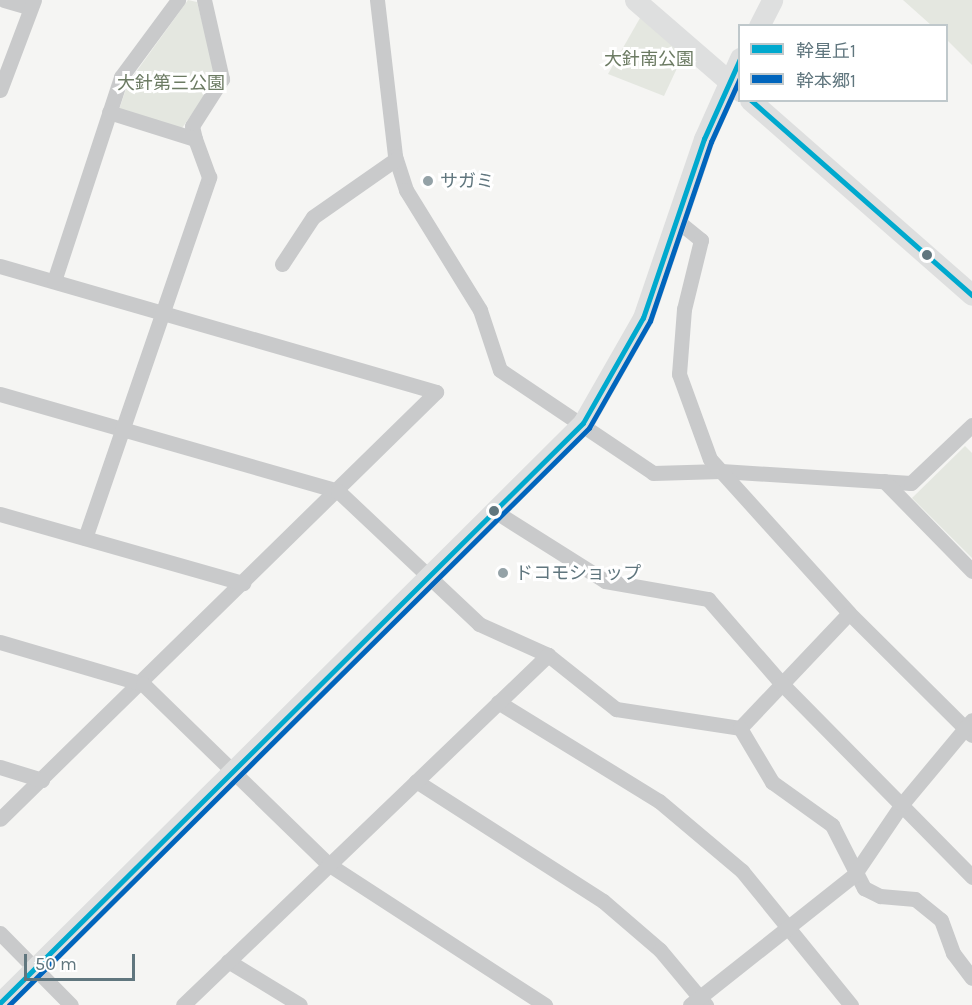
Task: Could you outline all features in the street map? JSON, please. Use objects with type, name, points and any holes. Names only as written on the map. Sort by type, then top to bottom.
[{"type":"main road","points":[[635,0],[733,86]]},
{"type":"main road","points":[[760,24],[772,0]]},
{"type":"main road","points":[[0,1003],[235,773],[583,423],[644,318],[733,86],[738,66]]},
{"type":"main road","points":[[752,102],[972,295]]},
{"type":"street","points":[[0,90],[32,3],[4,0]]},
{"type":"street","points":[[54,281],[121,77],[178,0]]},
{"type":"street","points":[[85,538],[120,429],[209,177],[192,126],[222,79],[204,0]]},
{"type":"street","points":[[376,0],[396,159],[406,189],[480,310],[500,370],[583,423],[653,473],[721,471],[911,483],[969,434]]},
{"type":"street","points":[[110,112],[195,139]]},
{"type":"street","points":[[282,264],[313,217],[396,159]]},
{"type":"street","points":[[416,781],[603,901],[660,950],[698,1002],[787,927],[854,875],[902,804],[970,728],[849,614],[710,459],[678,374],[684,309],[700,240],[680,223]]},
{"type":"street","points":[[0,266],[436,392],[143,684],[0,819]]},
{"type":"street","points":[[0,394],[338,491],[430,575],[479,624],[548,656],[616,709],[740,728]]},
{"type":"street","points":[[884,481],[972,571]]},
{"type":"street","points":[[496,512],[606,581],[708,599],[782,684],[972,877]]},
{"type":"street","points":[[0,514],[243,583]]},
{"type":"street","points":[[740,728],[849,614]]},
{"type":"street","points":[[0,642],[143,684],[328,864],[545,1005]]},
{"type":"street","points":[[183,1005],[548,656]]},
{"type":"street","points":[[498,702],[659,801],[742,871],[851,1005]]},
{"type":"street","points":[[740,728],[772,782],[832,825],[854,875],[864,888],[880,896],[915,899],[941,920],[953,953],[972,978]]},
{"type":"street","points":[[0,767],[42,780]]},
{"type":"street","points":[[0,933],[71,1005]]},
{"type":"street","points":[[228,961],[300,1005]]},
{"type":"green space","name":"大針第三公園","points":[[188,0],[197,2],[217,79],[182,128],[119,110],[128,83]]},
{"type":"green space","points":[[903,0],[972,0],[972,65],[948,41],[948,24],[930,24]]},
{"type":"green space","name":"大針南公園","points":[[640,18],[685,51],[664,96],[608,74]]},
{"type":"green space","points":[[965,446],[972,453],[972,558],[912,498]]},
{"type":"transit line","name":"幹星丘1","points":[[0,1003],[583,423],[643,318],[704,139],[738,63]]},
{"type":"transit line","name":"幹本郷1","points":[[9,1005],[589,428],[650,321],[711,142],[738,82]]},
{"type":"transit line","name":"幹星丘1","points":[[753,102],[972,295]]},
{"type":"place","name":"サガミ","points":[[428,181]]},
{"type":"place","name":"ドコモショップ","points":[[503,573]]}]
